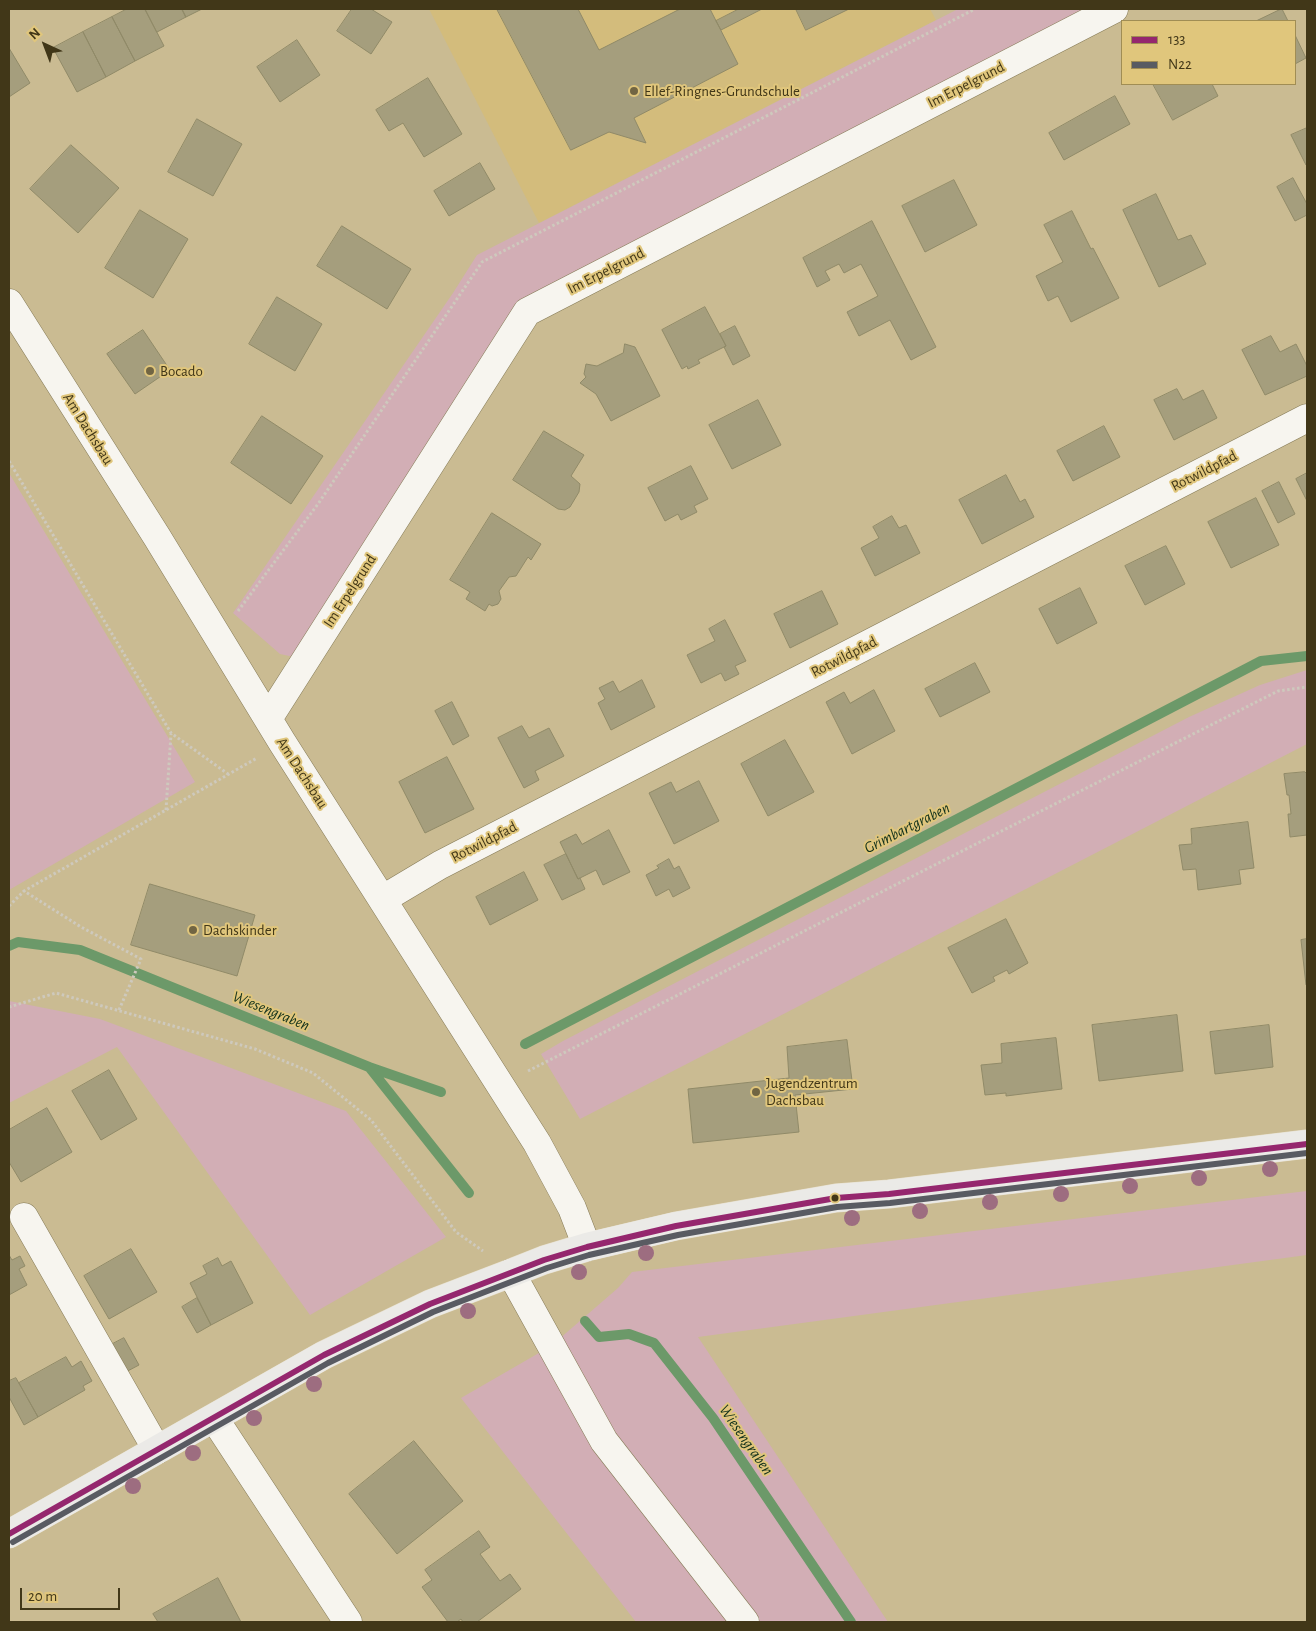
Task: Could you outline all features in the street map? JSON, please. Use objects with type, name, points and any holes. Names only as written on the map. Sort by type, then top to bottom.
[{"type":"main road","points":[[9,1534],[331,1352],[430,1304],[544,1260],[587,1247],[676,1226],[836,1198],[889,1194],[1307,1144]]},
{"type":"street","name":"Im Erpelgrund","points":[[268,719],[527,312],[1114,9]]},
{"type":"street","name":"Am Dachsbau","points":[[9,303],[282,742],[501,1084],[537,1143],[572,1208],[587,1247]]},
{"type":"street","name":"Rotwildpfad","points":[[383,899],[448,861],[1307,418]]},
{"type":"street","points":[[24,1217],[157,1450]]},
{"type":"street","points":[[511,1273],[604,1441],[745,1622]]},
{"type":"street","points":[[214,1418],[348,1622]]},
{"type":"path","points":[[9,461],[171,733],[228,774]]},
{"type":"path","points":[[501,1084],[1278,691],[1307,687]]},
{"type":"path","points":[[166,810],[171,733]]},
{"type":"path","points":[[9,906],[24,891],[249,763],[282,742]]},
{"type":"path","points":[[24,891],[81,927],[141,959],[119,1010]]},
{"type":"path","points":[[9,1008],[56,993],[255,1049],[313,1073],[371,1120],[456,1232],[511,1273]]},
{"type":"shaded area","name":"Ellef-Ringnes-Grundschule","points":[[429,9],[930,9],[936,20],[539,223]]},
{"type":"shaded area","points":[[958,9],[1092,9],[563,280],[294,657],[280,654],[233,613],[453,293],[477,255]]},
{"type":"shaded area","points":[[9,473],[195,782],[9,890]]},
{"type":"shaded area","points":[[1307,670],[1307,744],[580,1119],[541,1054],[1189,717],[1260,685]]},
{"type":"shaded area","points":[[9,1001],[100,1019],[346,1111],[446,1237],[310,1315],[117,1047],[9,1103]]},
{"type":"shaded area","points":[[1307,1191],[1307,1255],[698,1337],[888,1622],[636,1622],[461,1398],[551,1346],[618,1288],[632,1272]]},
{"type":"building","points":[[127,9],[145,9],[164,46],[135,61],[112,17]]},
{"type":"building","points":[[145,9],[182,9],[186,17],[157,32]]},
{"type":"building","points":[[182,9],[202,9],[186,17]]},
{"type":"building","points":[[352,9],[371,9],[392,22],[371,54],[337,31]]},
{"type":"building","points":[[497,9],[578,9],[599,50],[680,9],[710,9],[738,64],[634,118],[646,143],[609,132],[571,150]]},
{"type":"building","points":[[739,9],[762,9],[721,30],[716,21]]},
{"type":"building","points":[[796,9],[849,9],[806,30]]},
{"type":"building","points":[[1281,9],[1288,20],[1258,20]]},
{"type":"building","points":[[112,17],[135,61],[106,77],[83,32]]},
{"type":"building","points":[[83,32],[106,77],[77,92],[53,48]]},
{"type":"building","points":[[1296,37],[1306,58],[1296,63]]},
{"type":"building","points":[[297,40],[320,75],[280,102],[257,67]]},
{"type":"building","points":[[9,48],[30,83],[9,97]]},
{"type":"building","points":[[428,78],[462,134],[424,157],[403,123],[389,131],[376,110]]},
{"type":"building","points":[[1154,85],[1212,85],[1218,96],[1173,120]]},
{"type":"building","points":[[1115,96],[1130,124],[1064,160],[1049,133]]},
{"type":"building","points":[[197,119],[242,144],[213,196],[168,172]]},
{"type":"building","points":[[1307,128],[1307,165],[1306,165],[1291,135]]},
{"type":"building","points":[[71,145],[119,188],[78,233],[30,189]]},
{"type":"building","points":[[480,163],[495,189],[449,216],[434,191]]},
{"type":"building","points":[[1293,178],[1307,204],[1307,215],[1295,221],[1277,187]]},
{"type":"building","points":[[954,180],[977,225],[925,252],[902,206]]},
{"type":"building","points":[[1156,194],[1178,240],[1191,235],[1206,264],[1159,287],[1123,210]]},
{"type":"building","points":[[140,210],[188,239],[153,298],[105,268]]},
{"type":"building","points":[[1072,211],[1119,298],[1071,322],[1058,296],[1048,301],[1036,276],[1063,262],[1044,225]]},
{"type":"building","points":[[872,221],[936,347],[911,360],[890,320],[859,336],[847,312],[878,296],[861,264],[844,273],[839,264],[825,271],[830,280],[817,287],[803,258]]},
{"type":"building","points":[[342,226],[411,269],[387,309],[317,266]]},
{"type":"building","points":[[277,297],[322,324],[295,371],[249,344]]},
{"type":"building","points":[[705,307],[726,346],[698,360],[700,363],[688,369],[687,366],[682,369],[662,330]]},
{"type":"building","points":[[735,326],[750,356],[733,365],[720,334]]},
{"type":"building","points":[[143,330],[170,370],[135,394],[107,354]]},
{"type":"building","points":[[1271,336],[1280,352],[1296,344],[1307,366],[1307,376],[1265,395],[1242,350]]},
{"type":"building","points":[[625,344],[635,347],[660,396],[611,421],[596,394],[580,383],[586,377],[584,374],[586,364],[597,366],[623,353]]},
{"type":"building","points":[[1177,389],[1183,400],[1203,390],[1217,418],[1174,440],[1154,400]]},
{"type":"building","points":[[758,400],[781,445],[732,469],[709,425]]},
{"type":"building","points":[[262,416],[323,456],[291,504],[231,463]]},
{"type":"building","points":[[1104,426],[1120,457],[1073,481],[1057,451]]},
{"type":"building","points":[[544,431],[584,455],[571,476],[580,484],[579,492],[570,507],[565,510],[558,509],[513,480]]},
{"type":"building","points":[[691,466],[708,499],[694,506],[697,512],[681,520],[678,514],[665,521],[648,488]]},
{"type":"building","points":[[1307,473],[1307,501],[1296,479]]},
{"type":"building","points":[[1006,475],[1020,502],[1025,499],[1034,517],[982,544],[959,500]]},
{"type":"building","points":[[1279,482],[1295,514],[1278,523],[1262,491]]},
{"type":"building","points":[[1256,498],[1279,545],[1231,568],[1208,522]]},
{"type":"building","points":[[492,513],[541,544],[531,560],[528,557],[516,576],[509,577],[499,591],[501,599],[498,604],[492,606],[489,604],[485,611],[466,599],[470,592],[450,580]]},
{"type":"building","points":[[892,516],[899,528],[906,525],[920,553],[875,576],[861,548],[879,538],[873,527]]},
{"type":"building","points":[[1166,546],[1185,584],[1145,605],[1125,566]]},
{"type":"building","points":[[1080,588],[1097,623],[1057,644],[1039,609]]},
{"type":"building","points":[[822,591],[838,624],[790,648],[774,614]]},
{"type":"building","points":[[725,620],[746,661],[735,666],[739,674],[725,681],[721,673],[701,683],[687,655],[715,641],[709,629]]},
{"type":"building","points":[[975,663],[990,692],[940,717],[925,689]]},
{"type":"building","points":[[642,680],[655,707],[611,730],[598,703],[605,699],[599,688],[613,681],[619,692]]},
{"type":"building","points":[[874,690],[895,731],[852,754],[826,702],[844,692],[850,703]]},
{"type":"building","points":[[452,702],[469,736],[453,745],[435,711]]},
{"type":"building","points":[[522,726],[529,738],[549,728],[564,756],[535,771],[539,780],[524,788],[498,738]]},
{"type":"building","points":[[785,740],[814,792],[768,816],[741,764]]},
{"type":"building","points":[[447,757],[474,809],[425,833],[399,782]]},
{"type":"building","points":[[1305,772],[1307,774],[1307,835],[1290,837],[1288,814],[1291,814],[1284,774]]},
{"type":"building","points":[[699,781],[719,821],[674,844],[649,793],[671,782],[676,792]]},
{"type":"building","points":[[1248,822],[1254,868],[1239,870],[1241,884],[1198,890],[1196,869],[1183,870],[1179,845],[1192,844],[1191,829]]},
{"type":"building","points":[[609,830],[630,872],[603,885],[596,870],[578,879],[560,842],[576,834],[582,844]]},
{"type":"building","points":[[566,854],[585,889],[562,900],[544,865]]},
{"type":"building","points":[[669,859],[674,869],[679,866],[690,888],[673,897],[669,889],[656,896],[646,875],[659,868],[657,866]]},
{"type":"building","points":[[524,872],[538,900],[490,925],[476,897]]},
{"type":"building","name":"Dachskinder","points":[[150,884],[255,915],[237,976],[131,945]]},
{"type":"building","points":[[1006,919],[1028,963],[1009,974],[1007,970],[993,977],[995,981],[972,993],[948,948]]},
{"type":"building","points":[[1307,939],[1307,985],[1306,985],[1301,940]]},
{"type":"building","points":[[1177,1015],[1183,1071],[1099,1081],[1092,1025]]},
{"type":"building","points":[[1269,1025],[1273,1067],[1215,1074],[1210,1032]]},
{"type":"building","points":[[1056,1038],[1062,1089],[1006,1096],[1006,1093],[985,1095],[981,1065],[1002,1063],[1001,1044]]},
{"type":"building","name":"Jugendzentrum Dachsbau","points":[[847,1040],[853,1089],[795,1095],[799,1132],[693,1143],[688,1089],[789,1078],[787,1047]]},
{"type":"building","points":[[109,1070],[137,1119],[101,1140],[72,1091]]},
{"type":"building","points":[[47,1108],[72,1152],[21,1182],[9,1162],[9,1130]]},
{"type":"building","points":[[131,1249],[157,1292],[109,1319],[84,1276]]},
{"type":"building","points":[[9,1255],[12,1260],[20,1256],[25,1266],[19,1269],[27,1285],[9,1295]]},
{"type":"building","points":[[218,1258],[222,1266],[231,1261],[253,1303],[211,1325],[190,1283],[207,1274],[203,1266]]},
{"type":"building","points":[[197,1298],[211,1325],[197,1333],[182,1307]]},
{"type":"building","points":[[124,1338],[139,1365],[122,1374],[107,1347]]},
{"type":"building","points":[[66,1357],[72,1367],[81,1361],[92,1381],[83,1386],[85,1390],[38,1417],[19,1383]]},
{"type":"building","points":[[16,1378],[38,1417],[24,1425],[9,1397],[9,1381]]},
{"type":"building","points":[[414,1441],[463,1501],[397,1554],[349,1494]]},
{"type":"building","points":[[479,1531],[490,1547],[480,1554],[500,1581],[510,1574],[521,1589],[477,1622],[463,1622],[461,1619],[457,1622],[448,1622],[422,1587],[432,1580],[425,1570]]},
{"type":"building","points":[[218,1578],[241,1622],[158,1622],[153,1614]]},
{"type":"waterway","name":"Grimbartgraben","points":[[525,1044],[1261,661],[1307,656]]},
{"type":"waterway","name":"Wiesengraben","points":[[9,946],[18,942],[80,950],[369,1067],[469,1193]]},
{"type":"waterway","name":"Grimbartgraben","points":[[369,1067],[441,1092]]},
{"type":"waterway","name":"Wiesengraben","points":[[585,1321],[599,1337],[629,1334],[654,1343],[713,1418],[851,1622]]},
{"type":"transit line","name":"133","points":[[9,1534],[324,1355],[430,1304],[544,1260],[587,1247],[676,1226],[836,1198],[889,1194],[1307,1144]]},
{"type":"transit line","name":"N22","points":[[13,1542],[328,1363],[433,1312],[547,1268],[589,1255],[678,1235],[837,1207],[890,1203],[1307,1153]]},
{"type":"place","name":"Ellef-Ringnes-Grundschule","points":[[634,91]]},
{"type":"place","name":"Bocado","points":[[150,371]]},
{"type":"place","name":"Dachskinder","points":[[193,930]]},
{"type":"place","name":"Jugendzentrum Dachsbau","points":[[756,1092]]}]
